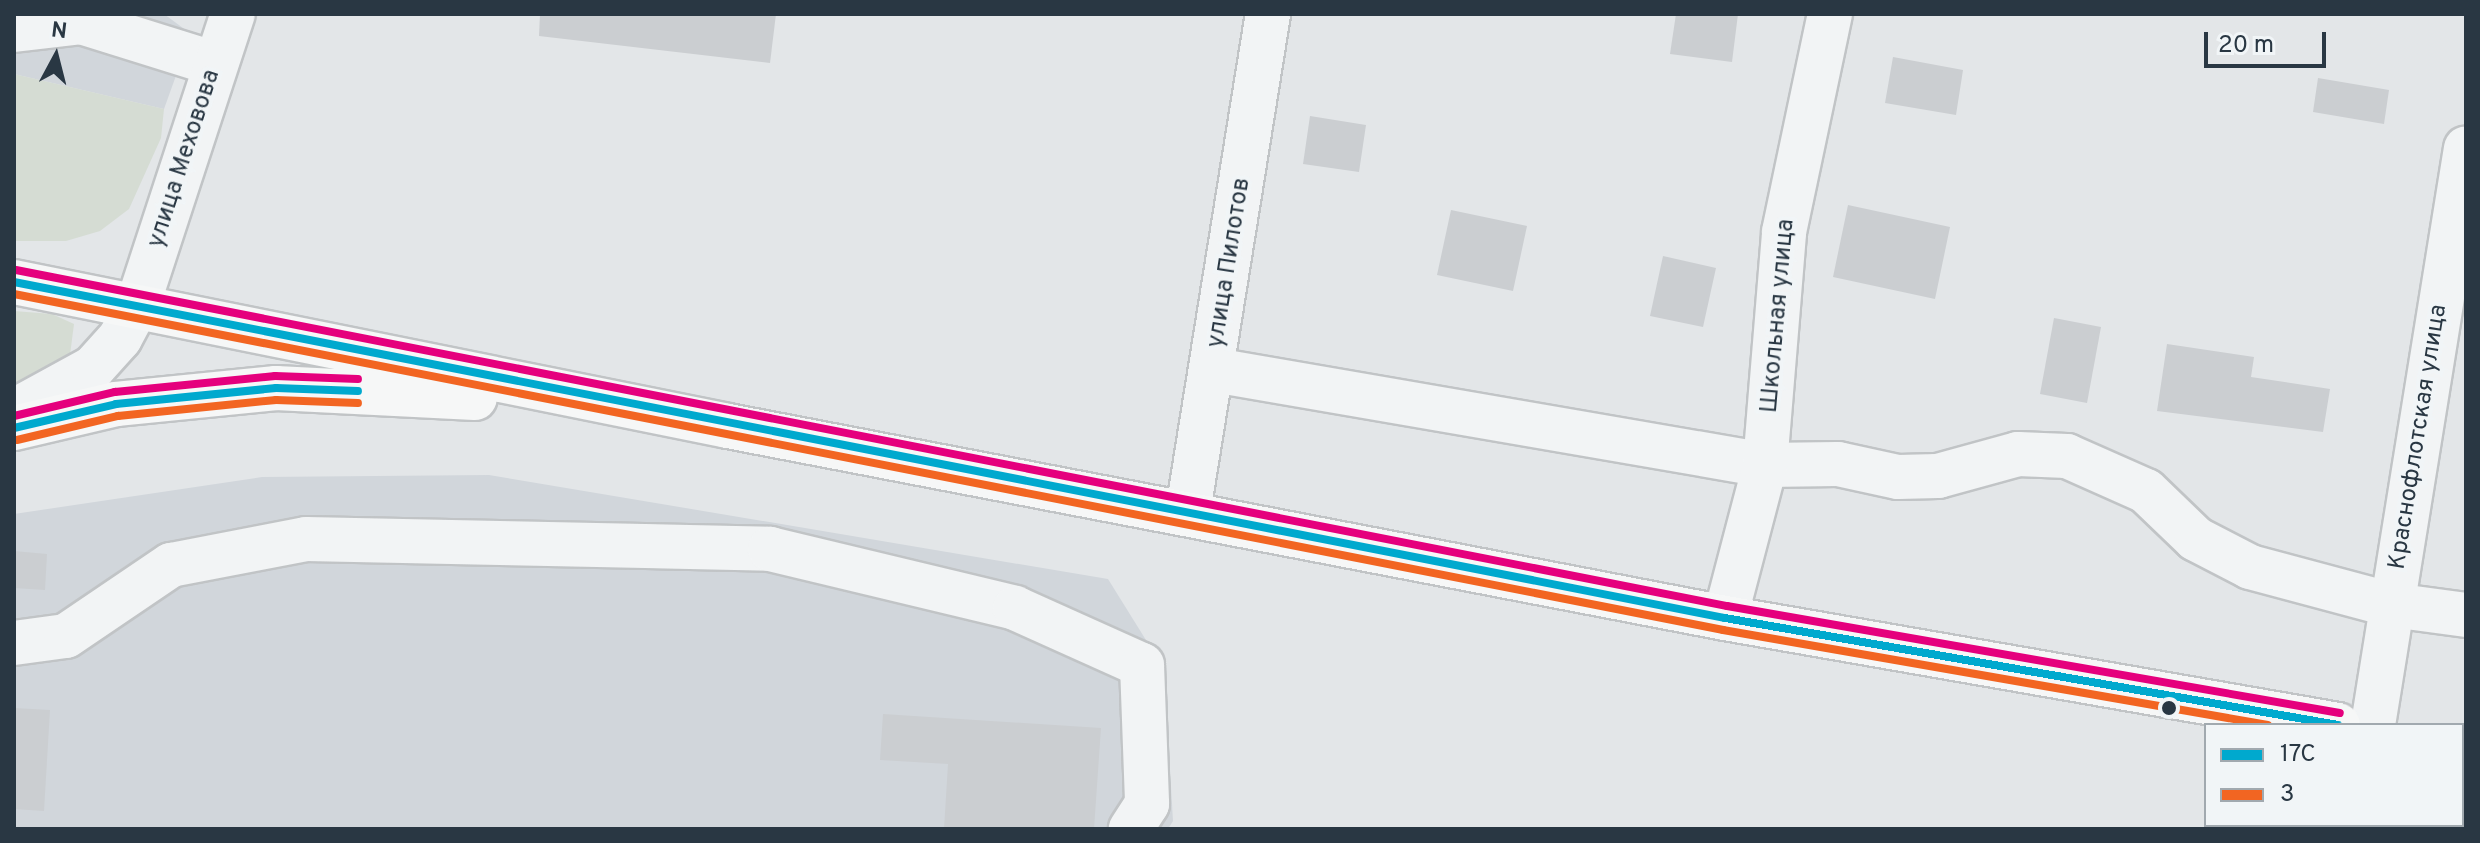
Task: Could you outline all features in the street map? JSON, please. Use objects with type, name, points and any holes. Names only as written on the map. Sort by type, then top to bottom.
[{"type":"main road","points":[[14,282],[138,304],[728,426],[1188,511],[1725,618],[2327,723]]},
{"type":"main road","points":[[14,428],[116,404],[276,388],[434,394],[728,426]]},
{"type":"street","name":"улица Меховова","points":[[14,411],[93,368],[120,338],[138,304],[233,14]]},
{"type":"street","name":"улица Пилотов","points":[[1188,511],[1214,370],[1268,14]]},
{"type":"street","name":"Школьная улица","points":[[1725,618],[1765,465],[1784,232],[1830,14]]},
{"type":"street","points":[[14,30],[81,22],[216,64]]},
{"type":"street","name":"Краснофлотская улица","points":[[2373,723],[2466,148]]},
{"type":"street","points":[[1214,370],[1765,465],[1838,464],[1898,477],[1938,476],[2018,454],[2067,456],[2146,491],[2196,539],[2250,567],[2392,605],[2466,615]]},
{"type":"street","points":[[14,643],[66,636],[171,565],[306,539],[770,549],[1015,608],[1142,665],[1147,804],[1131,829]]},
{"type":"shaded area","points":[[14,14],[164,14],[191,34],[164,109],[14,74]]},
{"type":"shaded area","points":[[14,74],[164,109],[161,138],[129,209],[100,231],[66,241],[14,241]]},
{"type":"shaded area","points":[[14,311],[52,314],[74,324],[70,355],[43,377],[14,384]]},
{"type":"shaded area","points":[[489,475],[1108,579],[1164,669],[1173,821],[1168,829],[14,829],[14,514],[262,477]]},
{"type":"building","points":[[540,14],[776,14],[770,63],[539,36]]},
{"type":"building","points":[[1676,14],[1738,14],[1732,62],[1670,54]]},
{"type":"building","points":[[1893,57],[1963,70],[1956,115],[1885,103]]},
{"type":"building","points":[[2318,78],[2389,90],[2384,124],[2313,112]]},
{"type":"building","points":[[1310,116],[1366,125],[1359,172],[1303,164]]},
{"type":"building","points":[[1848,205],[1950,227],[1935,299],[1833,277]]},
{"type":"building","points":[[1451,210],[1527,226],[1513,291],[1437,275]]},
{"type":"building","points":[[1663,256],[1716,268],[1703,327],[1650,316]]},
{"type":"building","points":[[2054,318],[2101,327],[2087,403],[2040,394]]},
{"type":"building","points":[[2167,344],[2254,357],[2251,377],[2330,389],[2323,432],[2157,411]]},
{"type":"building","points":[[14,551],[47,554],[45,590],[14,588]]},
{"type":"building","points":[[14,708],[50,710],[44,811],[14,809]]},
{"type":"building","points":[[883,714],[1101,728],[1094,829],[944,829],[948,764],[880,760]]},
{"type":"transit line","points":[[16,270],[1727,606],[2340,713]]},
{"type":"transit line","name":"17С","points":[[14,282],[1725,618],[2327,723]]},
{"type":"transit line","name":"3","points":[[14,294],[1723,630],[2257,723]]},
{"type":"transit line","points":[[14,416],[115,392],[275,376],[358,379]]},
{"type":"transit line","name":"17С","points":[[14,428],[116,404],[276,388],[358,391]]},
{"type":"transit line","name":"3","points":[[17,440],[118,416],[276,400],[358,403]]}]
